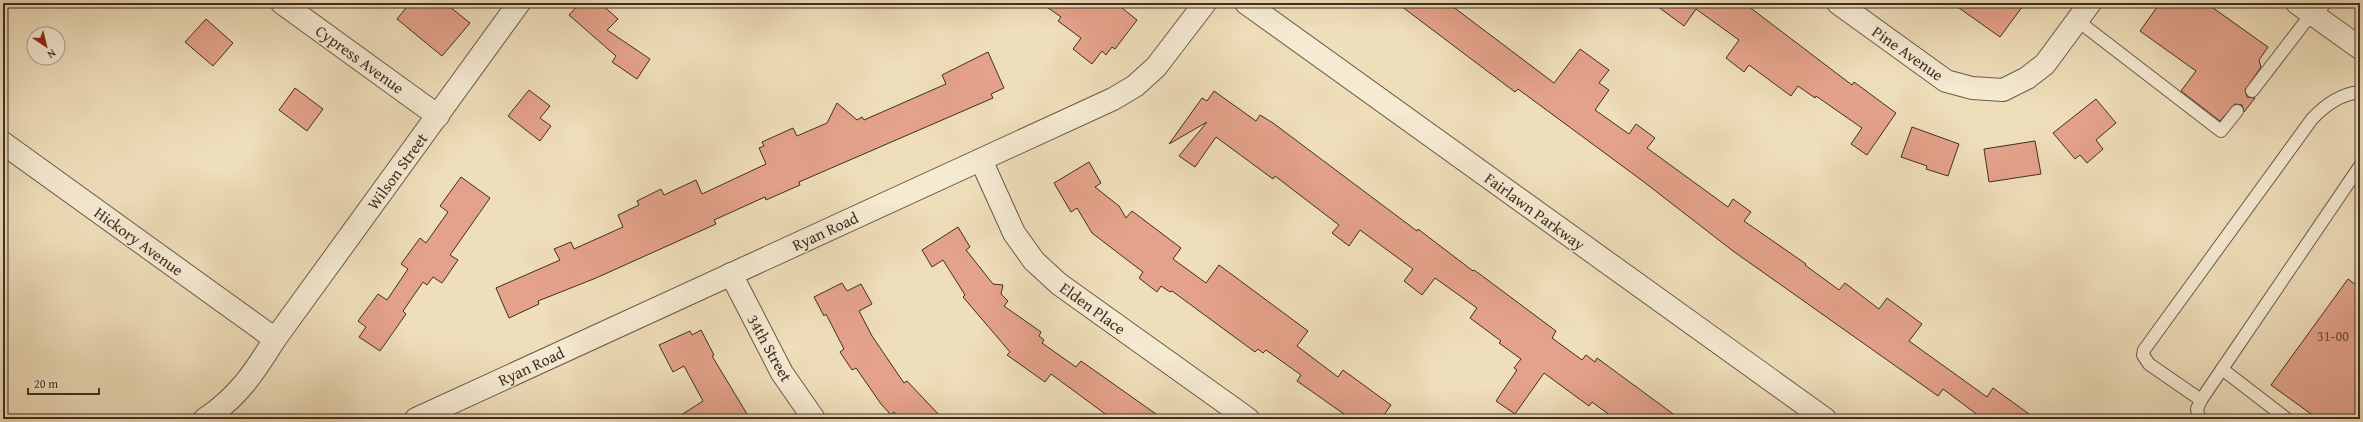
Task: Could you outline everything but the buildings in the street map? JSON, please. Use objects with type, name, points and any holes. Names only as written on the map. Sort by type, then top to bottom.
[{"type":"street","name":"Cypress Avenue","points":[[282,3],[438,116]]},
{"type":"street","name":"Wilson Street","points":[[204,419],[224,406],[252,378],[275,339],[519,3]]},
{"type":"street","name":"Ryan Road","points":[[416,419],[1113,99],[1135,86],[1156,68],[1205,3]]},
{"type":"street","name":"Fairlawn Parkway","points":[[1246,3],[1825,419]]},
{"type":"street","name":"Pine Avenue","points":[[1838,3],[1946,80],[1972,88],[2003,90],[2027,78],[2045,64],[2090,3]]},
{"type":"street","points":[[2312,9],[2360,48]]},
{"type":"street","name":"Hickory Avenue","points":[[3,143],[275,339]]},
{"type":"street","name":"Elden Place","points":[[981,160],[1014,233],[1034,260],[1059,284],[1248,419]]},
{"type":"street","name":"34th Street","points":[[731,274],[782,373],[814,419]]},
{"type":"lane","points":[[2252,91],[2312,9]]},
{"type":"lane","points":[[2078,21],[2222,131],[2237,111]]},
{"type":"lane","points":[[2201,400],[2149,364],[2143,355],[2144,350],[2312,119],[2320,110],[2337,98],[2347,94],[2360,92]]},
{"type":"lane","points":[[2199,419],[2197,409],[2201,400],[2360,166]]},
{"type":"lane","points":[[2222,369],[2287,419]]}]
